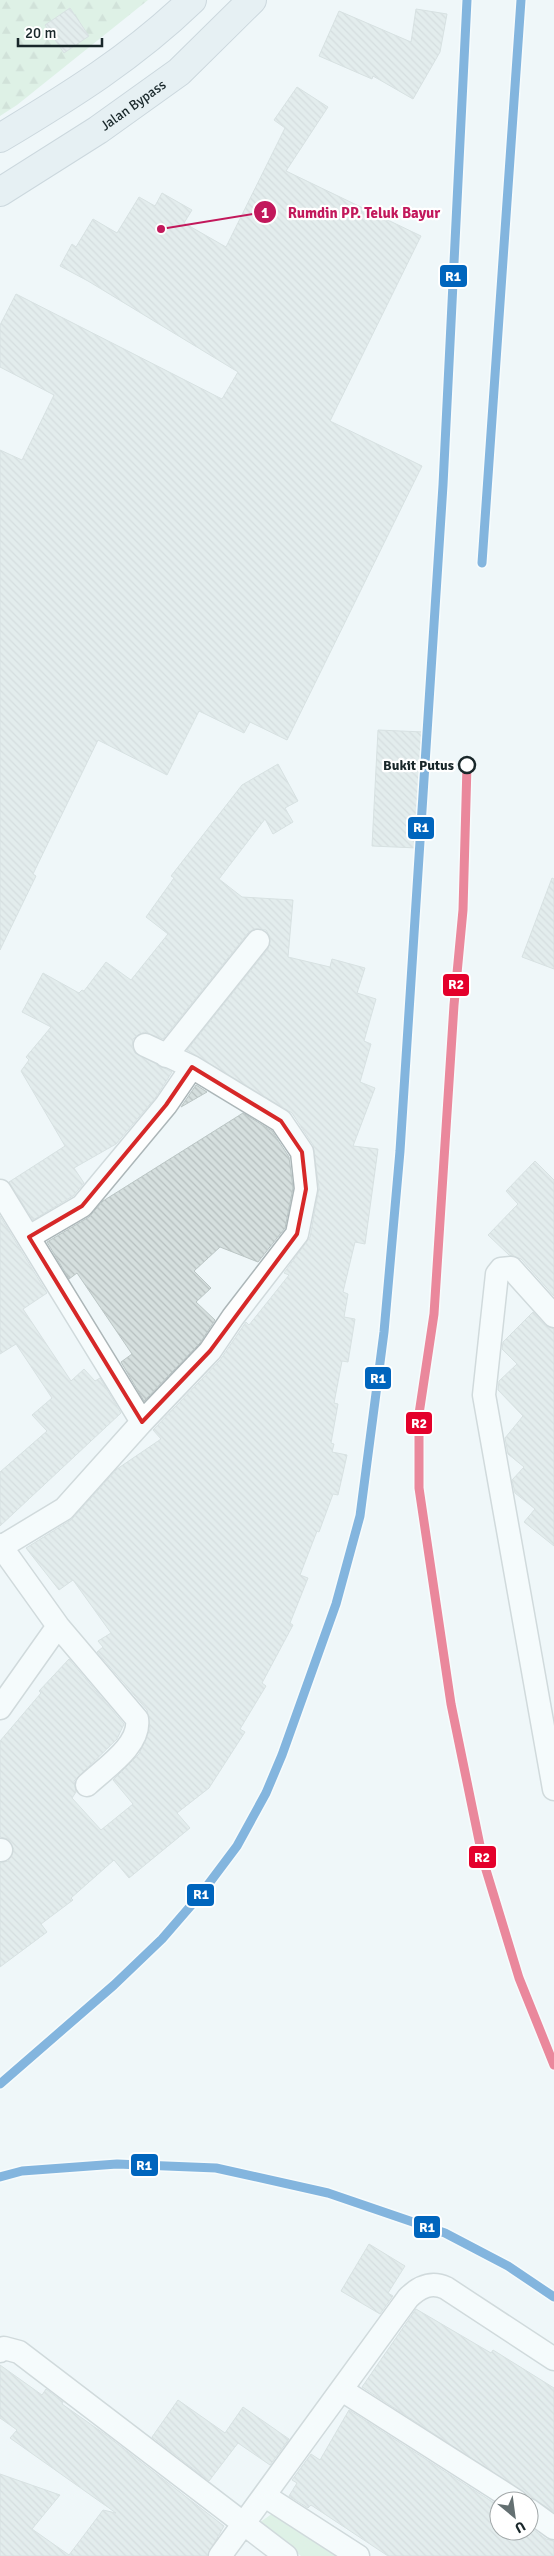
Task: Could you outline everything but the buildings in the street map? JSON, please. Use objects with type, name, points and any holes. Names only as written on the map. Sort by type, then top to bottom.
[{"type":"highway","points":[[0,138],[84,87],[162,29],[192,0]]},
{"type":"highway","name":"Jalan Bypass","points":[[0,192],[98,130],[179,72],[252,0]]},
{"type":"street","points":[[166,1056],[258,941]]},
{"type":"street","points":[[87,1785],[134,1741],[138,1730],[137,1719],[58,1626],[1,1546],[64,1509],[142,1422],[210,1351],[233,1317],[297,1234],[306,1189],[302,1152],[281,1121],[192,1067],[145,1045]]},
{"type":"street","points":[[29,1236],[82,1206],[166,1105],[192,1067]]},
{"type":"street","points":[[0,1191],[142,1422]]},
{"type":"street","points":[[554,1316],[511,1268],[501,1269],[497,1274],[484,1395],[554,1789]]},
{"type":"street","points":[[0,1708],[58,1626]]},
{"type":"street","points":[[220,2556],[408,2298],[419,2289],[432,2284],[446,2288],[554,2359]]},
{"type":"street","points":[[0,2352],[4,2348],[19,2352],[286,2556]]},
{"type":"street","points":[[342,2390],[500,2491]]},
{"type":"street","points":[[265,2496],[358,2556]]},
{"type":"street","points":[[539,2517],[554,2528]]},
{"type":"highlighted area","points":[[192,1067],[281,1121],[302,1152],[306,1189],[297,1234],[210,1351],[142,1422],[29,1237],[82,1206],[166,1105]]},
{"type":"green space","points":[[0,0],[148,0],[17,105],[0,116]]},
{"type":"green space","points":[[273,2513],[348,2556],[301,2556],[259,2523]]},
{"type":"transit line","name":"R1","points":[[0,2084],[114,1985],[162,1939],[201,1894],[237,1846],[266,1793],[282,1755],[336,1604],[360,1516],[384,1332],[400,1151],[443,485],[467,0]]},
{"type":"transit line","name":"R1","points":[[482,563],[521,0]]},
{"type":"transit line","name":"R2","points":[[467,765],[463,910],[454,1005],[434,1314],[419,1414],[419,1488],[451,1704],[483,1860],[519,1978],[554,2065]]},
{"type":"transit line","name":"R1","points":[[0,2177],[22,2171],[117,2164],[216,2168],[328,2193],[445,2233],[508,2266],[554,2297]]},
{"type":"place","name":"Rumdin PP. Teluk Bayur","points":[[161,229]]},
{"type":"place","name":"Bukit Putus","points":[[467,765]]}]
